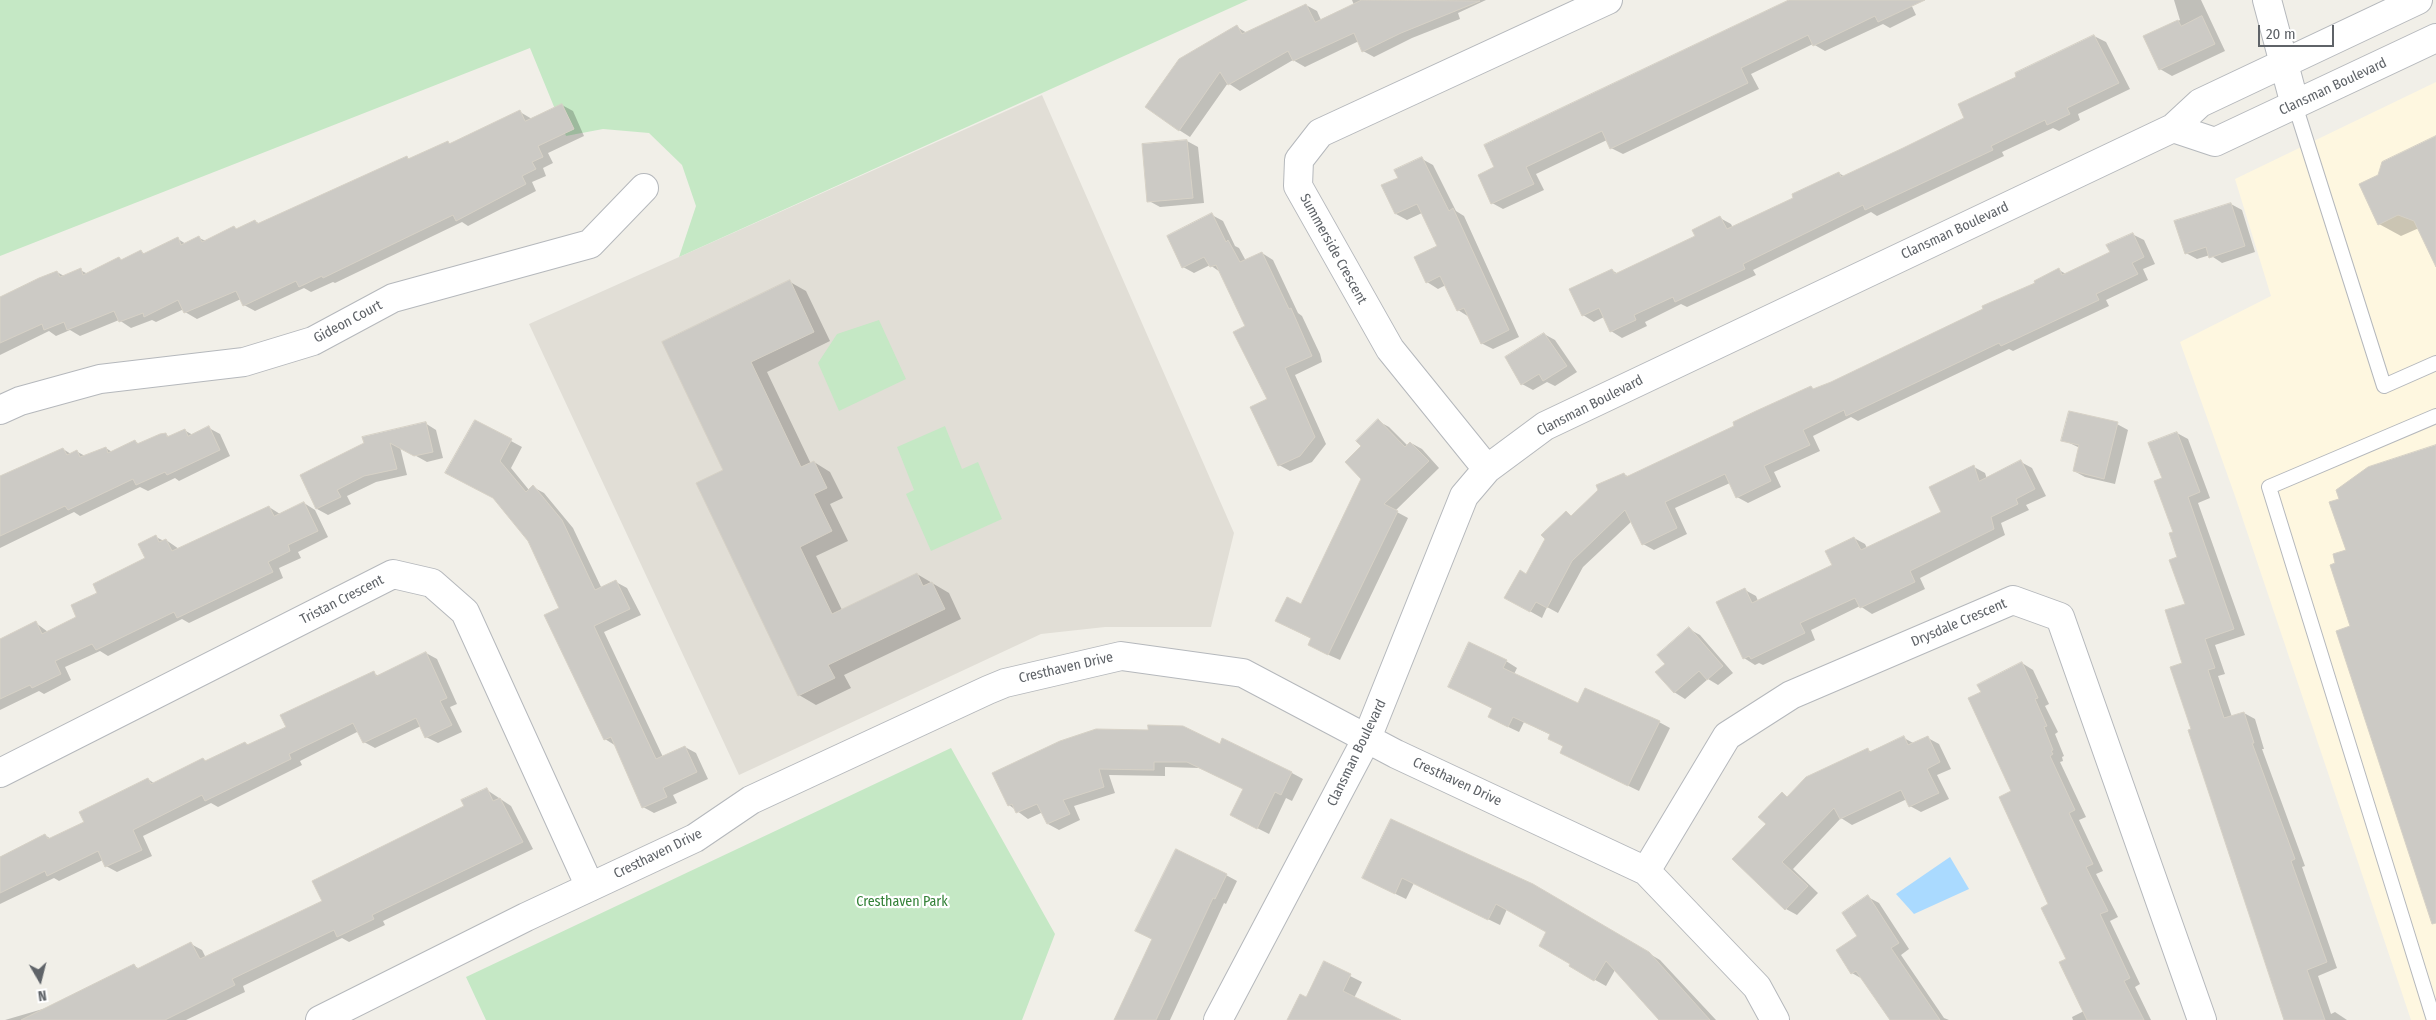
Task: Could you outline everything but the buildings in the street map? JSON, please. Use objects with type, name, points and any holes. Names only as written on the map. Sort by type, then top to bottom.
[{"type":"street","name":"Summerside Crescent","points":[[1487,468],[1390,349],[1298,186],[1299,160],[1320,133],[1608,0]]},
{"type":"street","points":[[2266,0],[2295,106]]},
{"type":"street","name":"Clansman Boulevard","points":[[1218,1020],[1367,738],[1464,496],[1487,468],[1545,426],[2173,128],[2200,102],[2418,0]]},
{"type":"street","name":"Clansman Boulevard","points":[[2173,128],[2215,142],[2436,38]]},
{"type":"street","name":"Gideon Court","points":[[0,410],[20,401],[100,379],[244,362],[313,341],[393,298],[590,244],[644,188]]},
{"type":"street","name":"Tristan Crescent","points":[[0,772],[393,574],[432,582],[465,612],[590,887]]},
{"type":"street","name":"Drysdale Crescent","points":[[1646,871],[1727,736],[1791,695],[2012,600],[2060,617],[2202,1020]]},
{"type":"street","name":"Cresthaven Drive","points":[[320,1020],[590,887],[695,838],[751,800],[988,690],[1004,683],[1121,656],[1243,673],[1367,738],[1646,871],[1757,986],[1775,1020]]},
{"type":"lane","points":[[2295,106],[2384,386],[2436,363]]},
{"type":"lane","points":[[2434,1020],[2269,487],[2436,416]]},
{"type":"shaded area","points":[[2436,82],[2436,1020],[2411,1020],[2235,496],[2180,342],[2271,296],[2235,179]]},
{"type":"shaded area","points":[[1042,95],[1234,533],[1211,627],[1105,627],[1041,634],[739,775],[529,324]]},
{"type":"green space","points":[[0,0],[1248,0],[679,257],[696,206],[682,165],[649,133],[603,129],[566,136],[530,48],[0,256]]},
{"type":"green space","points":[[879,320],[906,379],[839,411],[818,363],[837,334]]},
{"type":"green space","points":[[945,426],[962,469],[978,462],[1002,519],[931,551],[906,494],[914,490],[897,447]]},
{"type":"green space","name":"Cresthaven Park","points":[[951,748],[1055,934],[1022,1020],[486,1020],[466,977]]},
{"type":"water","points":[[1950,857],[1969,889],[1914,914],[1896,894]]}]
